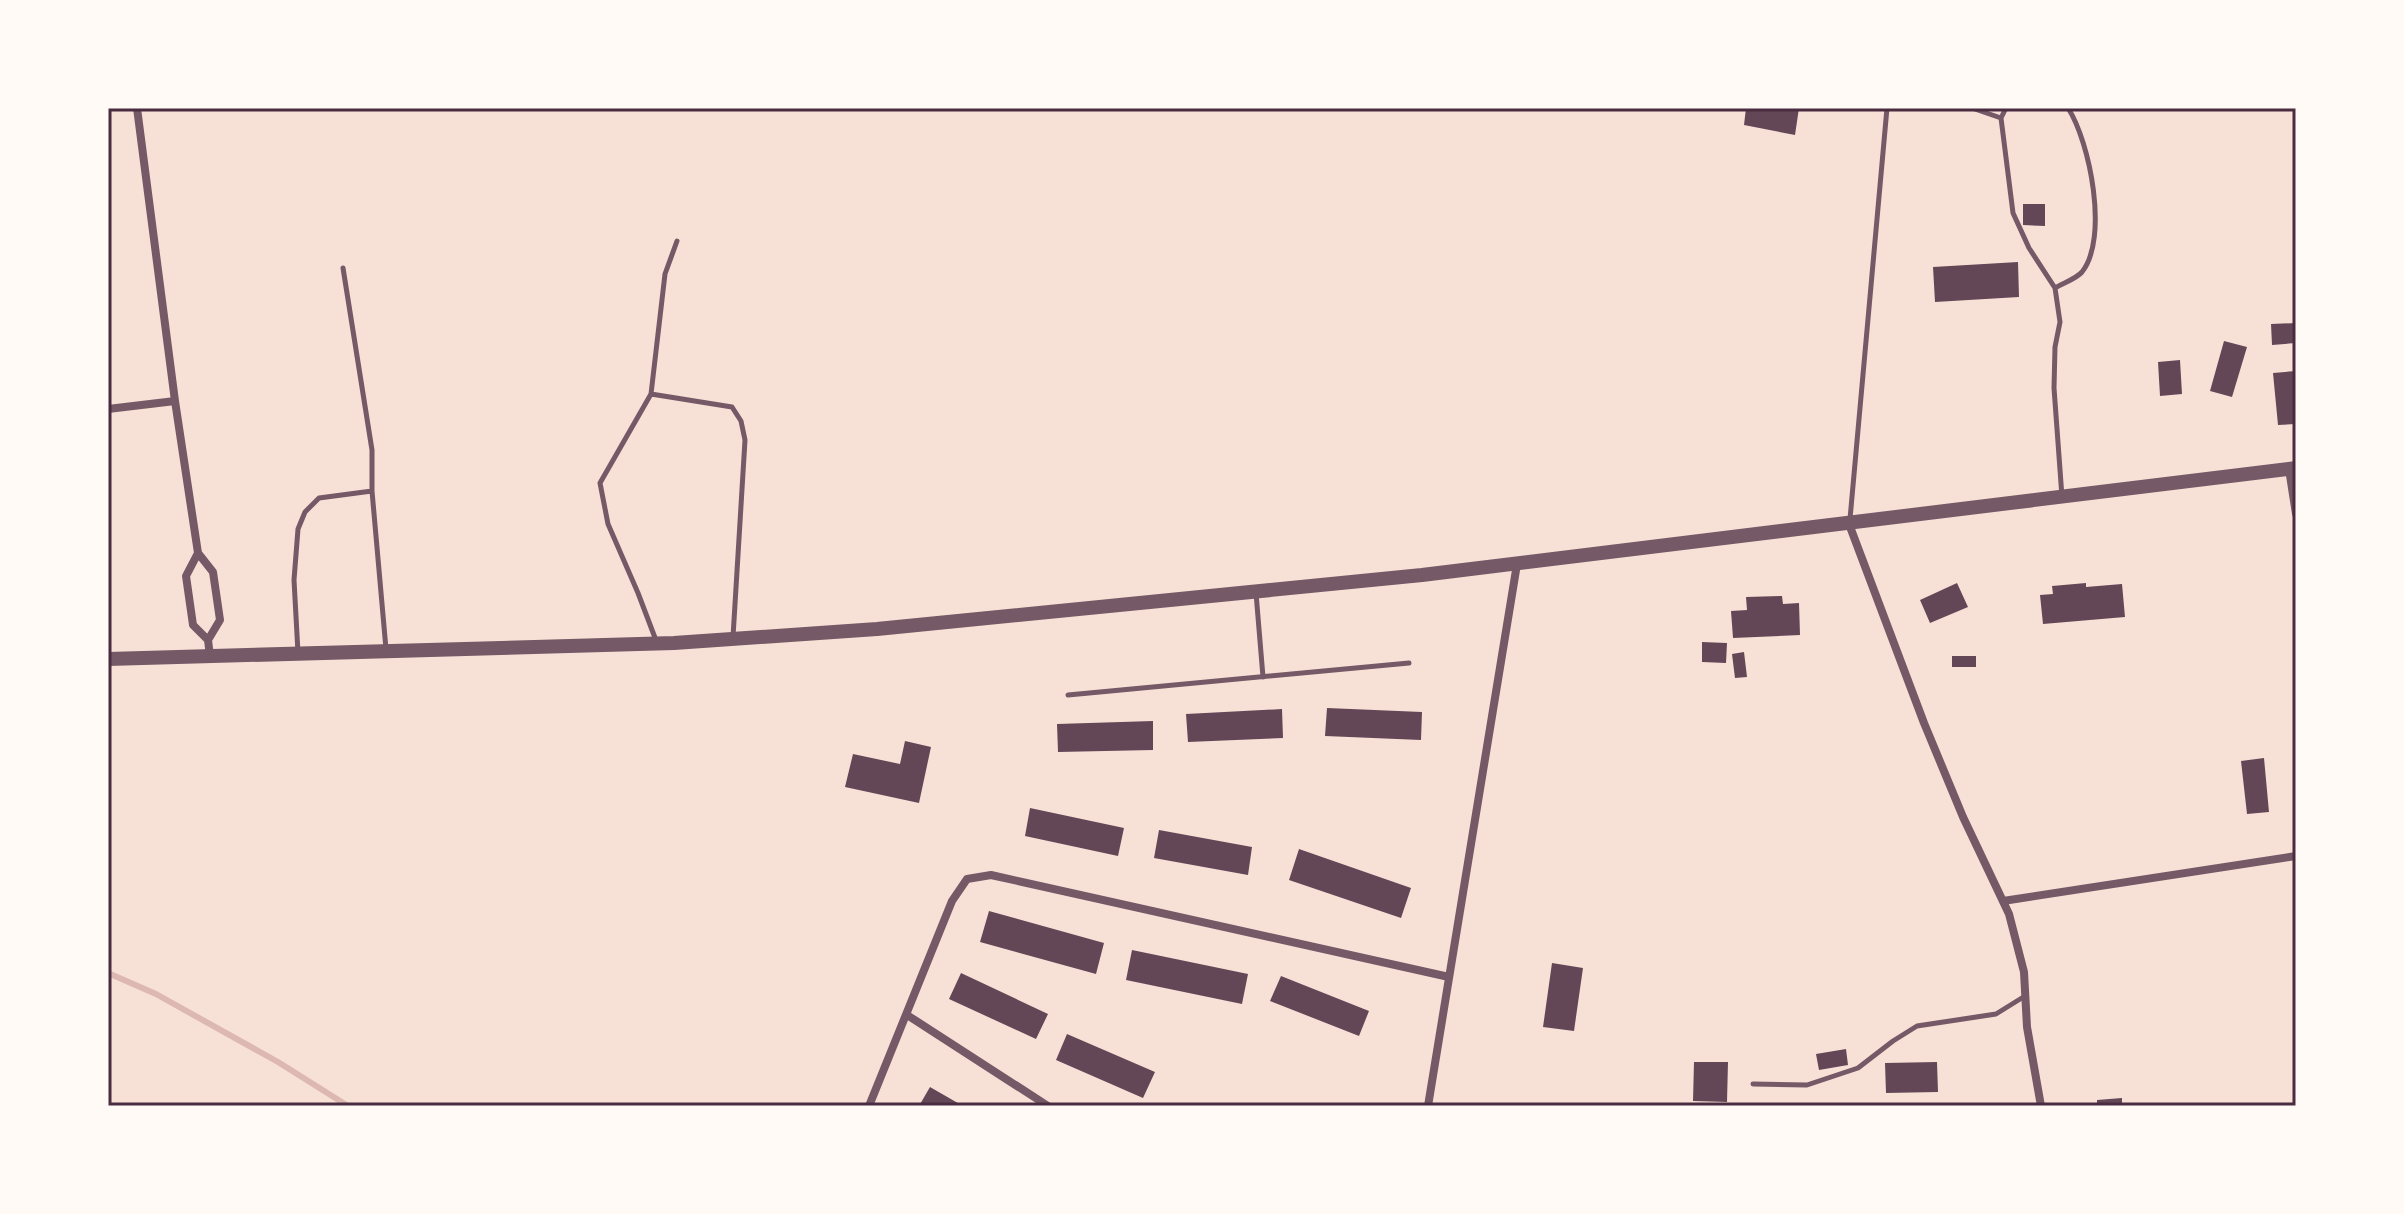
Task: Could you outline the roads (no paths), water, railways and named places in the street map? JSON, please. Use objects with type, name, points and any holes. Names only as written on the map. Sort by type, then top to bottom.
[{"type":"street","points":[[137,108],[198,553],[213,572],[220,620],[208,640]]},
{"type":"street","points":[[108,409],[175,401]]},
{"type":"street","points":[[108,659],[657,644],[877,629],[1517,564],[2293,469],[2296,514]]},
{"type":"street","points":[[1849,524],[1924,723],[1963,817],[2003,901],[2024,972],[2027,1027],[2041,1106]]},
{"type":"street","points":[[198,553],[186,576],[193,625],[208,640],[210,656]]},
{"type":"street","points":[[1428,1106],[1517,564]]},
{"type":"street","points":[[2003,901],[2296,856]]},
{"type":"street","points":[[869,1106],[952,901],[967,879],[991,875],[1449,977]]},
{"type":"street","points":[[907,1015],[1048,1106]]},
{"type":"lane","points":[[1849,524],[1887,108]]},
{"type":"lane","points":[[1972,108],[2001,118]]},
{"type":"lane","points":[[2006,108],[2001,118],[2013,213],[2029,248],[2055,288],[2060,322],[2055,347],[2054,388],[2062,498]]},
{"type":"lane","points":[[2055,288],[2081,274],[2091,255],[2096,212],[2087,159],[2077,122],[2068,108]]},
{"type":"lane","points":[[657,644],[608,524],[600,483],[651,394],[665,274],[677,241]]},
{"type":"lane","points":[[343,268],[372,450],[372,491],[386,651]]},
{"type":"lane","points":[[651,394],[732,407],[741,421],[745,440],[733,640]]},
{"type":"lane","points":[[298,654],[294,580],[298,529],[305,512],[319,498],[372,491]]},
{"type":"lane","points":[[1256,592],[1263,677]]},
{"type":"lane","points":[[1068,695],[1409,663]]},
{"type":"lane","points":[[1753,1084],[1807,1085],[1858,1068],[1917,1026],[1996,1014],[2025,996]]},
{"type":"waterway","points":[[108,973],[156,994],[278,1062],[348,1106]]}]
